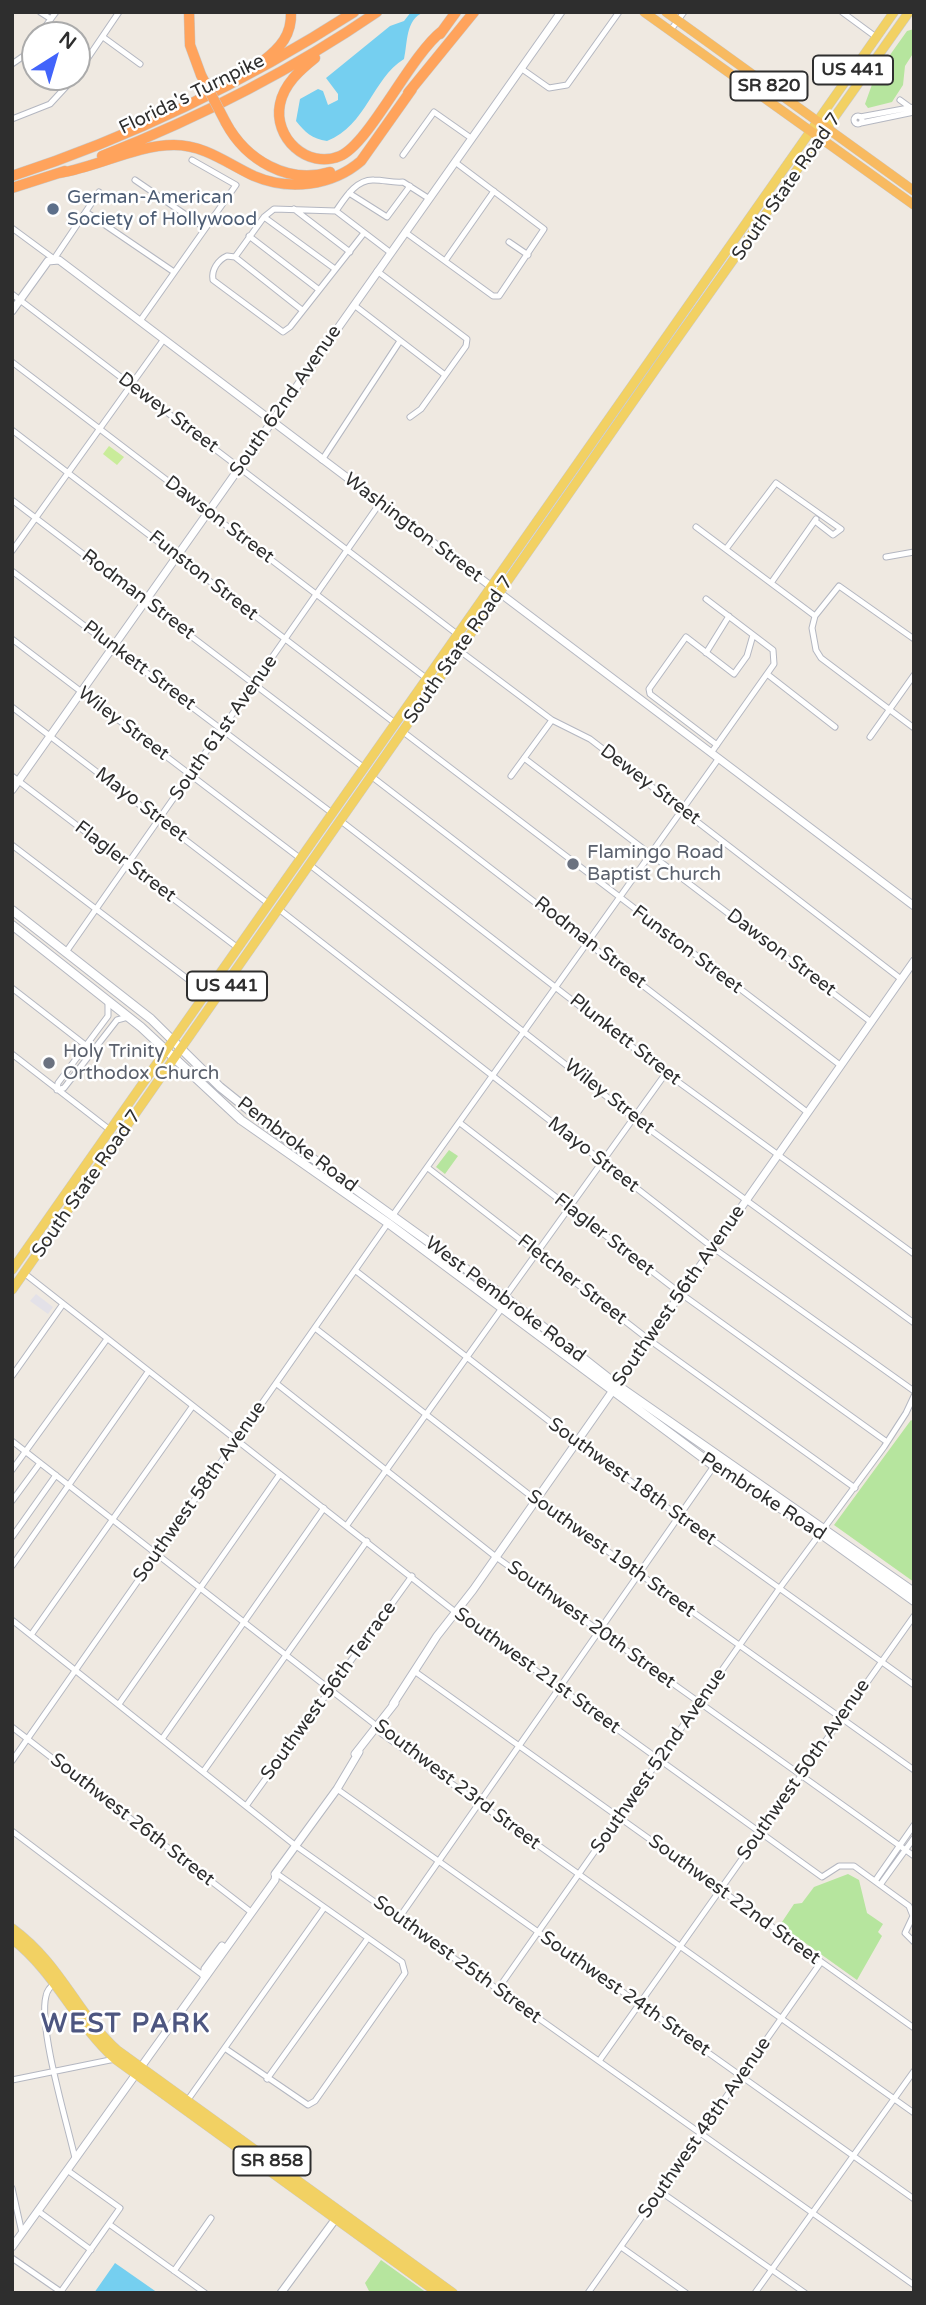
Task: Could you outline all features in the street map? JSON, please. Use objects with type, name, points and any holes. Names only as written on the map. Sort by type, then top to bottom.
[{"type":"highway","points":[[191,12],[194,42],[204,74],[238,143],[267,165],[289,173],[323,174],[348,165],[359,157],[397,104],[412,89]]},
{"type":"highway","points":[[237,80],[282,45],[289,33],[291,12]]},
{"type":"highway","name":"Florida's Turnpike","points":[[12,176],[171,112],[237,80],[354,12]]},
{"type":"highway","points":[[228,122],[245,144],[279,165],[309,170],[337,166],[355,153],[426,58],[456,12]]},
{"type":"highway","points":[[59,173],[79,170],[147,148],[178,145],[214,154],[267,181],[301,185],[317,183],[351,170],[361,162],[412,89],[474,12]]},
{"type":"highway","name":"SR 820","points":[[644,12],[914,205]]},
{"type":"highway","name":"SR 820","points":[[666,12],[914,191]]},
{"type":"highway","points":[[373,15],[299,71],[284,92],[279,116],[281,129],[305,155],[329,159],[351,150],[418,57],[442,31]]},
{"type":"highway","name":"Florida's Turnpike","points":[[12,188],[59,173],[233,98],[295,65],[373,15]]},
{"type":"main road","name":"South State Road 7","points":[[12,1270],[894,12]]},
{"type":"main road","name":"South State Road 7","points":[[12,1290],[280,910],[394,741],[460,651],[579,478],[910,17]]},
{"type":"main road","points":[[579,478],[580,458]]},
{"type":"main road","points":[[402,731],[404,709]]},
{"type":"main road","points":[[394,741],[395,723]]},
{"type":"main road","points":[[310,847],[307,856],[310,865]]},
{"type":"main road","points":[[301,859],[302,877]]},
{"type":"main road","name":"Pembroke Road","points":[[12,910],[173,1040],[241,1104],[391,1219]]},
{"type":"main road","points":[[12,924],[53,953],[66,952]]},
{"type":"main road","name":"Pembroke Road","points":[[12,924],[128,1017],[241,1120],[345,1193],[391,1219]]},
{"type":"main road","points":[[64,1217],[67,1192]]},
{"type":"main road","name":"West Pembroke Road","points":[[391,1219],[433,1245],[505,1297],[615,1388]]},
{"type":"main road","name":"West Pembroke Road","points":[[391,1219],[460,1276],[615,1388]]},
{"type":"main road","points":[[24,1253],[24,1273]]},
{"type":"main road","points":[[12,1270],[12,1290]]},
{"type":"main road","points":[[460,1276],[474,1280],[495,1296],[505,1297]]},
{"type":"main road","points":[[502,1307],[514,1309],[541,1326]]},
{"type":"main road","name":"Pembroke Road","points":[[615,1388],[714,1466],[824,1531],[914,1601]]},
{"type":"main road","name":"Pembroke Road","points":[[615,1388],[708,1448],[914,1593]]},
{"type":"main road","points":[[675,1437],[683,1438],[703,1451],[708,1448]]},
{"type":"main road","points":[[714,1466],[722,1465],[743,1478],[752,1480]]},
{"type":"main road","points":[[882,1578],[914,1593]]},
{"type":"main road","name":"SR 858","points":[[12,1928],[45,1956],[105,2039],[138,2070],[339,2215],[453,2293]]},
{"type":"main road","points":[[12,1936],[37,1956],[45,1956]]},
{"type":"main road","name":"SR 858","points":[[12,1936],[55,1983],[86,2029],[116,2059],[187,2101],[438,2293]]},
{"type":"main road","points":[[55,1983],[71,1991]]},
{"type":"main road","points":[[402,2256],[409,2273]]},
{"type":"street","points":[[40,12],[51,19],[56,12]]},
{"type":"street","points":[[91,54],[120,12]]},
{"type":"street","name":"South 62nd Avenue","points":[[12,790],[15,778],[51,737],[561,12]]},
{"type":"street","points":[[522,69],[549,88],[559,89],[567,85],[619,12]]},
{"type":"street","points":[[670,31],[684,12]]},
{"type":"street","points":[[842,12],[876,37]]},
{"type":"street","points":[[103,37],[140,64]]},
{"type":"street","points":[[12,119],[50,104],[62,91]]},
{"type":"street","points":[[900,100],[913,109]]},
{"type":"street","points":[[860,120],[913,109]]},
{"type":"street","points":[[403,155],[434,112],[471,138]]},
{"type":"street","points":[[141,321],[236,185],[192,160]]},
{"type":"street","points":[[405,232],[497,298],[528,255],[544,229],[454,162]]},
{"type":"street","points":[[135,180],[205,228]]},
{"type":"street","points":[[336,211],[349,193],[363,182],[375,180],[388,184],[402,182],[428,198]]},
{"type":"street","points":[[349,193],[387,217],[410,186]]},
{"type":"street","points":[[445,261],[495,191]]},
{"type":"street","points":[[12,311],[48,261],[54,259],[99,192]]},
{"type":"street","points":[[234,257],[264,217],[274,209],[336,211],[390,253]]},
{"type":"street","points":[[294,209],[350,251]]},
{"type":"street","points":[[86,212],[174,272]]},
{"type":"street","points":[[264,217],[335,269]]},
{"type":"street","name":"Washington Street","points":[[12,228],[54,259],[60,260],[914,906]]},
{"type":"street","points":[[302,310],[234,257],[227,256],[218,262],[212,274],[213,279],[283,332],[302,310],[364,233]]},
{"type":"street","points":[[249,236],[318,289]]},
{"type":"street","points":[[509,242],[528,255]]},
{"type":"street","points":[[377,271],[467,339],[467,345],[421,409],[410,416]]},
{"type":"street","name":"Dewey Street","points":[[12,294],[457,634]]},
{"type":"street","points":[[354,305],[445,375]]},
{"type":"street","points":[[12,551],[98,428],[164,340]]},
{"type":"street","points":[[323,460],[400,341]]},
{"type":"street","name":"Dawson Street","points":[[12,362],[426,678]]},
{"type":"street","name":"Funston Street","points":[[12,429],[395,723]]},
{"type":"street","points":[[726,550],[776,483],[841,529],[834,535],[815,521]]},
{"type":"street","name":"Rodman Street","points":[[12,500],[363,767]]},
{"type":"street","name":"South 61st Avenue","points":[[66,952],[380,503]]},
{"type":"street","points":[[771,583],[820,514]]},
{"type":"street","points":[[696,527],[815,617]]},
{"type":"street","points":[[886,557],[914,552]]},
{"type":"street","name":"Plunkett Street","points":[[12,571],[332,813]]},
{"type":"street","points":[[914,639],[839,586],[815,617],[813,640],[821,658],[914,728]]},
{"type":"street","points":[[706,599],[773,650],[774,664],[711,753]]},
{"type":"street","points":[[706,653],[729,616]]},
{"type":"street","points":[[717,745],[650,694],[652,684],[686,637],[734,674],[747,656],[753,635]]},
{"type":"street","name":"Wiley Street","points":[[12,639],[301,859]]},
{"type":"street","name":"Dewey Street","points":[[460,651],[552,720],[590,739],[901,979]]},
{"type":"street","points":[[767,674],[835,727]]},
{"type":"street","points":[[870,737],[914,675]]},
{"type":"street","name":"Mayo Street","points":[[12,707],[269,904]]},
{"type":"street","points":[[511,776],[552,720]]},
{"type":"street","name":"Funston Street","points":[[402,731],[840,1065]]},
{"type":"street","name":"Dawson Street","points":[[524,758],[871,1022]]},
{"type":"street","name":"Southwest 58th Avenue","points":[[12,1761],[391,1219],[719,758]]},
{"type":"street","name":"Rodman Street","points":[[371,776],[807,1112]]},
{"type":"street","name":"Flagler Street","points":[[15,778],[238,948]]},
{"type":"street","name":"Plunkett Street","points":[[341,821],[666,1073],[914,1254]]},
{"type":"street","points":[[12,845],[206,993]]},
{"type":"street","name":"Wiley Street","points":[[310,865],[525,1030],[634,1118],[914,1323]]},
{"type":"street","name":"Mayo Street","points":[[280,910],[712,1247],[914,1394]]},
{"type":"street","name":"Southwest 56th Avenue","points":[[311,1823],[312,1817],[914,961]]},
{"type":"street","points":[[12,988],[93,1051]]},
{"type":"street","points":[[57,1090],[58,1083],[108,1016],[108,1002]]},
{"type":"street","points":[[57,1090],[64,1088],[117,1020],[128,1017]]},
{"type":"street","points":[[12,1054],[110,1130]]},
{"type":"street","points":[[505,1297],[666,1073]]},
{"type":"street","name":"Flagler Street","points":[[460,1122],[680,1293],[887,1442]]},
{"type":"street","name":"Fletcher Street","points":[[428,1168],[648,1339],[855,1488]]},
{"type":"street","name":"Southwest 18th Street","points":[[356,1271],[576,1442],[914,1685]]},
{"type":"street","name":"Southwest 21st Street","points":[[24,1273],[456,1613],[822,1877],[845,1864],[854,1866],[878,1883]]},
{"type":"street","points":[[12,1376],[63,1304]]},
{"type":"street","points":[[347,1525],[502,1307]]},
{"type":"street","name":"Southwest 19th Street","points":[[315,1328],[536,1500],[914,1770]]},
{"type":"street","points":[[12,1470],[107,1339]]},
{"type":"street","points":[[12,1566],[148,1372]]},
{"type":"street","name":"Southwest 20th Street","points":[[276,1384],[496,1557],[914,1856]]},
{"type":"street","name":"Southwest 52nd Avenue","points":[[498,1989],[779,1589],[910,1411],[914,1394]]},
{"type":"street","points":[[31,1635],[192,1407]]},
{"type":"street","points":[[910,1411],[914,1418]]},
{"type":"street","name":"Southwest 23rd Street","points":[[12,1441],[287,1655],[376,1728],[914,2113]]},
{"type":"street","points":[[12,1501],[40,1462]]},
{"type":"street","points":[[399,1918],[714,1466]]},
{"type":"street","points":[[119,1704],[280,1474]]},
{"type":"street","points":[[12,1537],[56,1475]]},
{"type":"street","points":[[162,1740],[324,1508]]},
{"type":"street","points":[[203,1772],[367,1541]]},
{"type":"street","name":"Southwest 56th Terrace","points":[[246,1806],[412,1576]]},
{"type":"street","name":"Southwest 50th Avenue","points":[[599,2061],[914,1616]]},
{"type":"street","name":"Southwest 25th Street","points":[[12,1620],[77,1669],[296,1846],[914,2285]]},
{"type":"street","name":"Southwest 56th Avenue","points":[[393,1704],[417,1674],[444,1630]]},
{"type":"street","name":"Southwest 22nd Street","points":[[417,1674],[914,2028]]},
{"type":"street","name":"Southwest 26th Street","points":[[12,1727],[250,1911]]},
{"type":"street","name":"Southwest 56th Avenue","points":[[12,2247],[250,1911],[275,1880],[276,1873],[337,1789],[359,1752]]},
{"type":"street","name":"Southwest 24th Street","points":[[337,1789],[914,2199]]},
{"type":"street","points":[[878,1883],[899,1845],[914,1825]]},
{"type":"street","points":[[12,1831],[204,1976]]},
{"type":"street","points":[[878,1883],[914,1838]]},
{"type":"street","points":[[226,2049],[308,2105],[315,2101],[404,1977],[405,1968],[368,1938],[276,1873]]},
{"type":"street","points":[[878,1883],[912,1911],[905,1933],[914,1942]]},
{"type":"street","points":[[187,2101],[324,1908]]},
{"type":"street","points":[[267,2078],[368,1938]]},
{"type":"street","name":"Southwest 48th Avenue","points":[[588,2293],[821,1962]]},
{"type":"street","points":[[55,1983],[46,1994],[45,2010],[54,2071],[75,2159]]},
{"type":"street","points":[[12,2080],[116,2059]]},
{"type":"street","points":[[755,2293],[914,2071]]},
{"type":"street","points":[[12,2258],[60,2292],[120,2208],[67,2171]]},
{"type":"street","points":[[12,2188],[22,2233]]},
{"type":"street","points":[[661,2192],[804,2293]]},
{"type":"street","points":[[38,2211],[91,2250]]},
{"type":"street","points":[[281,2293],[339,2215]]},
{"type":"street","points":[[173,2271],[211,2218]]},
{"type":"street","points":[[109,2224],[205,2293]]},
{"type":"street","points":[[621,2247],[686,2293]]},
{"type":"shaded area","points":[[36,1294],[53,1307],[48,1314],[30,1301]]},
{"type":"green space","points":[[914,29],[914,52],[905,66],[903,85],[892,102],[868,108],[865,104],[875,76],[907,31]]},
{"type":"green space","points":[[109,446],[124,457],[117,465],[103,454]]},
{"type":"green space","points":[[449,1150],[458,1156],[445,1174],[436,1167]]},
{"type":"green space","points":[[911,1420],[914,1422],[914,1582],[834,1525]]},
{"type":"green space","points":[[848,1874],[859,1880],[867,1913],[883,1924],[878,1932],[882,1936],[857,1980],[780,1925],[794,1904],[802,1903],[814,1887]]},
{"type":"green space","points":[[381,2260],[427,2293],[370,2293],[365,2283]]},
{"type":"water","points":[[411,12],[424,12],[413,20],[410,26],[404,59],[384,78],[361,113],[340,134],[327,141],[317,139],[306,132],[296,121],[300,99],[318,89],[323,91],[328,105],[338,100],[338,94],[326,78],[390,26],[404,21]]},
{"type":"water","points":[[115,2263],[158,2293],[94,2293]]},
{"type":"place","name":"German-American Society of Hollywood","points":[[53,209]]},
{"type":"place","name":"Flamingo Road Baptist Church","points":[[573,864]]},
{"type":"place","name":"Holy Trinity Orthodox Church","points":[[49,1063]]},
{"type":"district","name":"WEST PARK","points":[[126,2025]]}]
